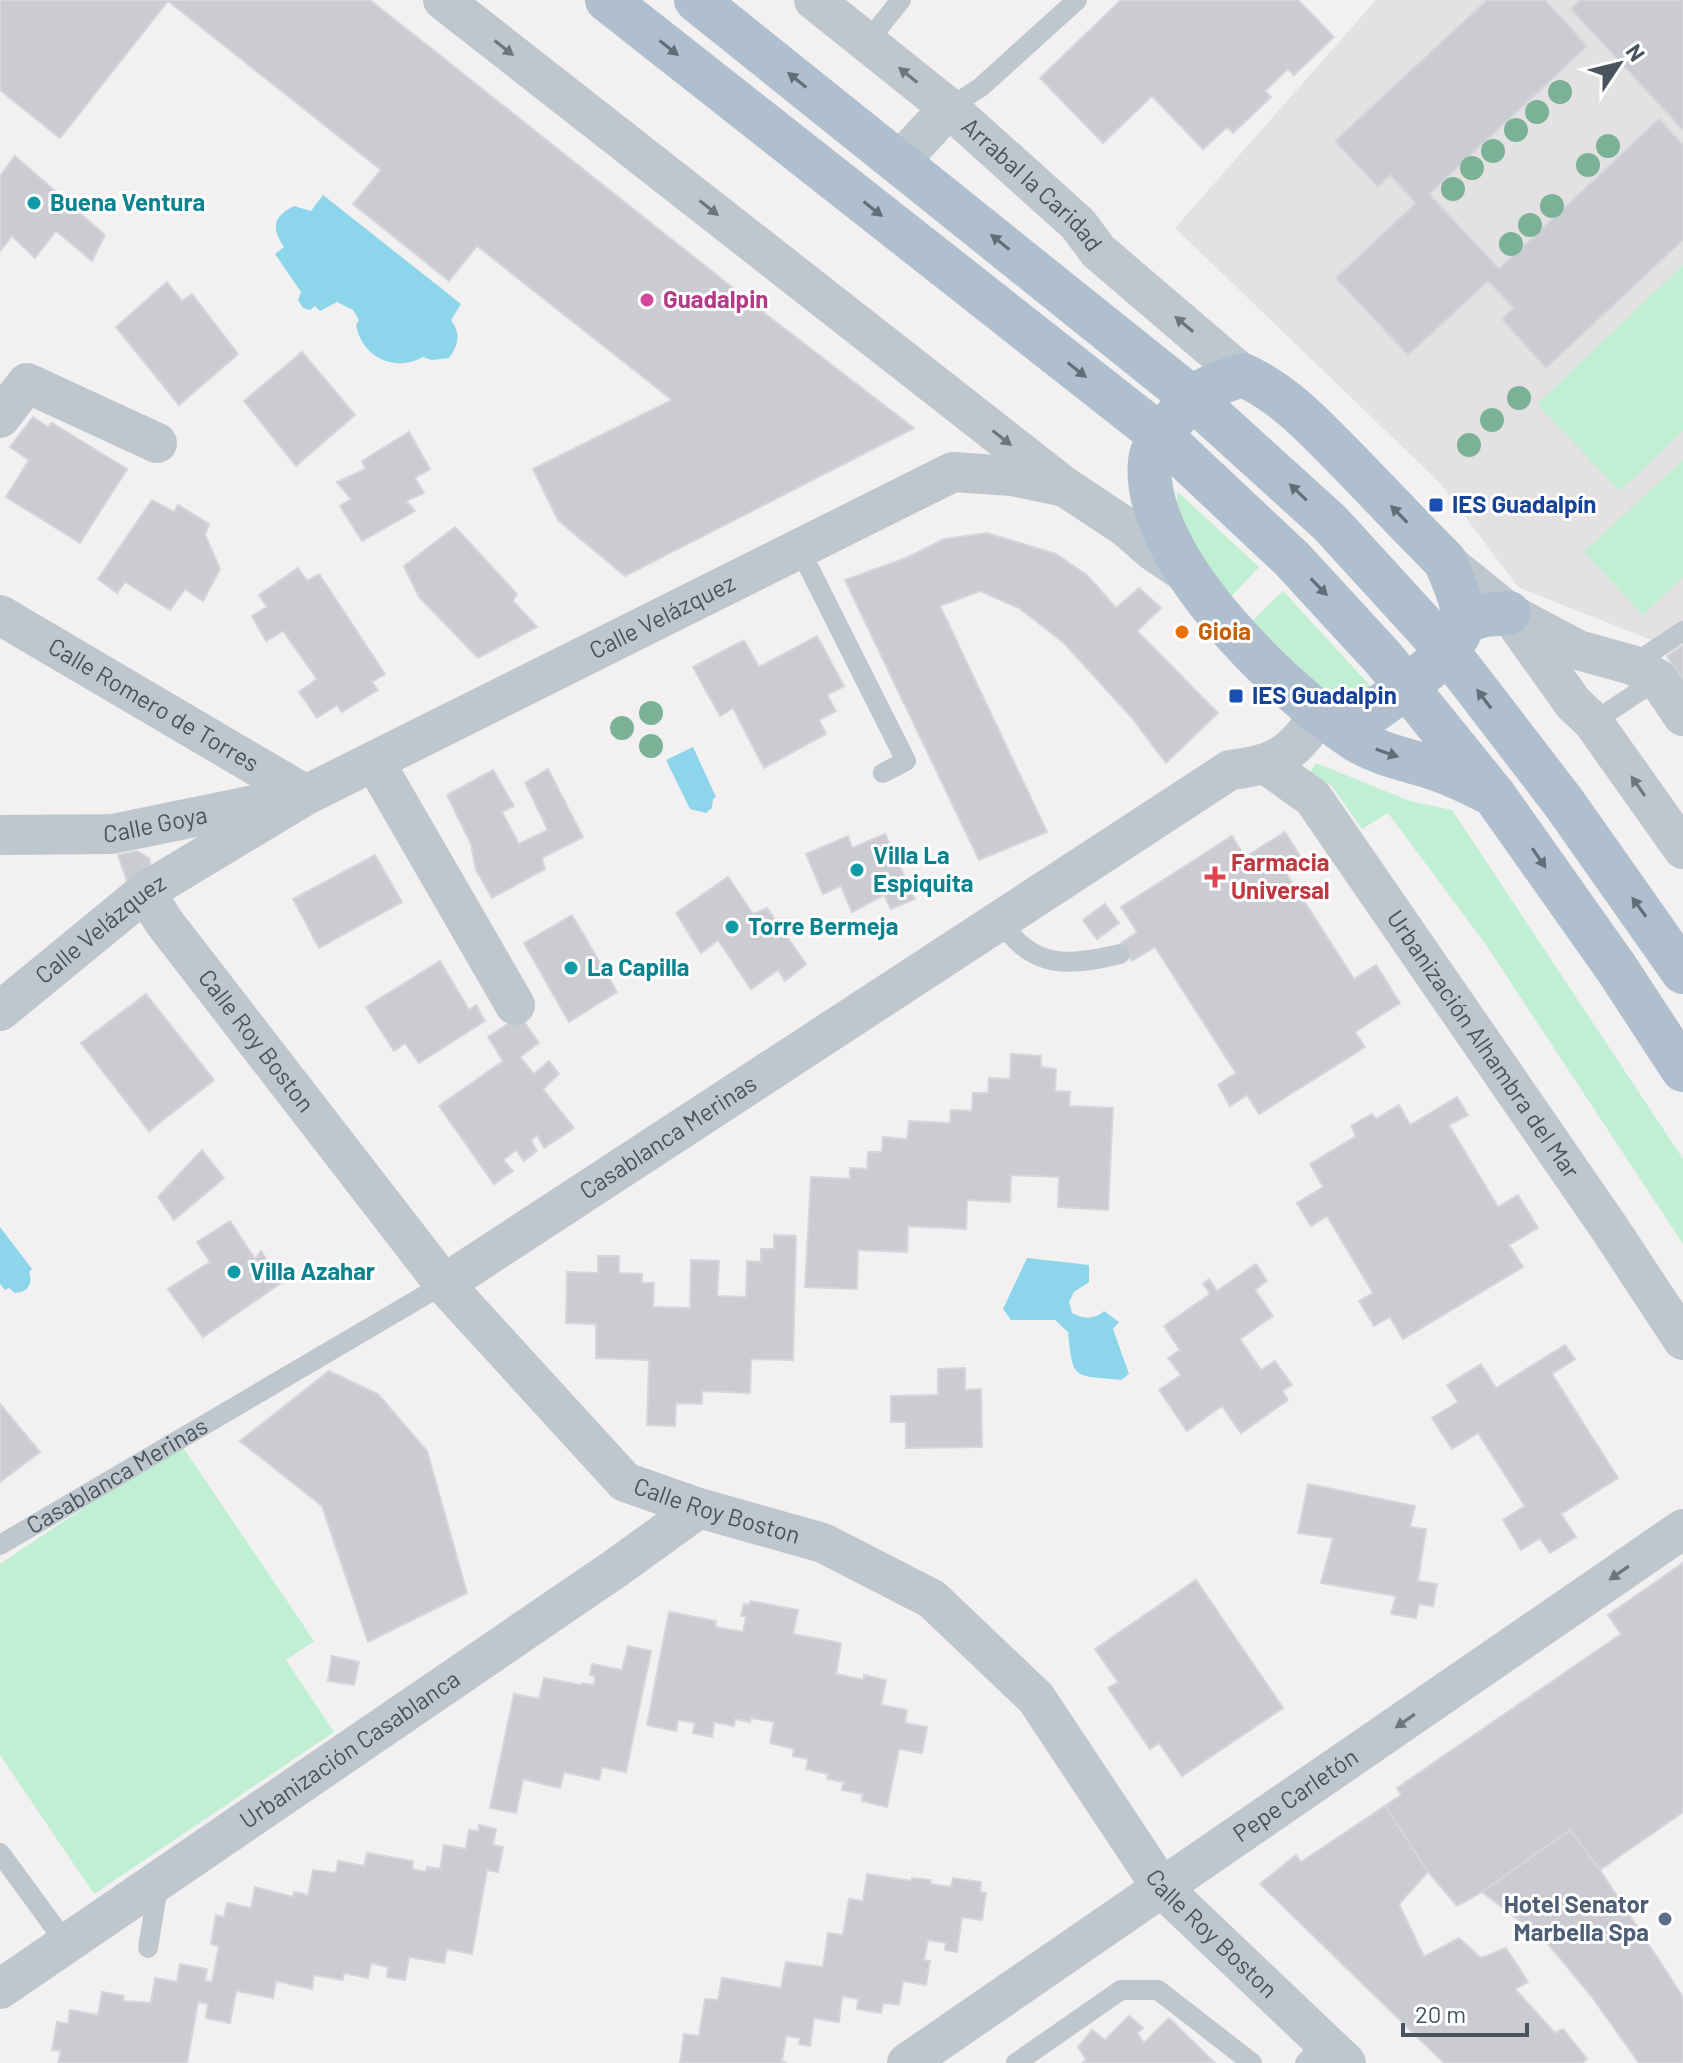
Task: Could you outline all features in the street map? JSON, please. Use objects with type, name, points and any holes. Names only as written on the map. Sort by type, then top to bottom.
[{"type":"main road","points":[[607,0],[1161,436],[1292,559],[1361,633],[1494,795],[1617,969],[1683,1070]]},
{"type":"main road","points":[[696,0],[1191,397],[1455,636],[1564,803],[1683,972]]},
{"type":"main road","points":[[1455,636],[1456,588],[1445,561],[1288,401],[1268,386],[1243,375],[1220,382],[1191,397],[1161,436],[1150,458],[1151,483],[1163,523],[1190,577],[1209,603],[1277,679],[1343,731],[1378,751],[1438,770],[1494,795]]},
{"type":"main road","points":[[1321,713],[1361,714],[1375,710],[1406,686],[1455,636],[1485,615],[1509,613]]},
{"type":"street","points":[[443,0],[1065,487],[1127,528],[1190,577]]},
{"type":"street","name":"Arrabal la Caridad","points":[[814,0],[949,108],[1078,224],[1098,251],[1243,375]]},
{"type":"street","points":[[899,162],[949,108]]},
{"type":"street","points":[[1040,274],[1098,251]]},
{"type":"street","points":[[0,418],[27,383],[157,443]]},
{"type":"street","points":[[938,388],[953,416],[957,435],[958,454],[953,472],[1012,476],[1065,487]]},
{"type":"street","name":"Calle Velázquez","points":[[0,1011],[145,892],[306,795],[953,472]]},
{"type":"street","points":[[1445,561],[1509,613],[1578,650],[1645,672],[1683,716]]},
{"type":"street","points":[[1509,613],[1573,703],[1593,722],[1683,849]]},
{"type":"street","name":"Calle Romero de Torres","points":[[0,615],[306,795]]},
{"type":"street","name":"Casablanca Merinas","points":[[444,1284],[1230,770],[1267,765],[1297,745],[1321,713]]},
{"type":"street","points":[[374,761],[515,1005]]},
{"type":"street","name":"Urbanización Alhambra del Mar","points":[[1267,765],[1313,798],[1683,1340]]},
{"type":"street","name":"Calle Goya","points":[[0,835],[112,834],[306,795]]},
{"type":"street","name":"Calle Roy Boston","points":[[145,892],[174,934],[444,1284],[625,1482],[699,1508],[823,1543],[932,1599],[1036,1698],[1162,1888],[1325,2056]]},
{"type":"street","name":"Urbanización Casablanca","points":[[0,1991],[699,1508]]},
{"type":"street","name":"Pepe Carletón","points":[[907,2063],[1683,1529]]},
{"type":"lane","points":[[867,42],[901,0]]},
{"type":"lane","points":[[949,108],[981,87],[1077,0]]},
{"type":"lane","points":[[800,550],[906,761],[883,773]]},
{"type":"lane","points":[[1593,722],[1683,631]]},
{"type":"lane","points":[[1001,921],[1018,944],[1042,960],[1091,961],[1120,954]]},
{"type":"lane","name":"Casablanca Merinas","points":[[0,1545],[444,1284]]},
{"type":"lane","points":[[0,1853],[66,1943]]},
{"type":"lane","points":[[148,1948],[159,1880]]},
{"type":"lane","points":[[1016,2063],[1121,1990],[1158,1990],[1252,2063]]},
{"type":"shaded area","points":[[1376,0],[1683,0],[1683,622],[1654,641],[1518,587],[1440,483],[1175,228]]},
{"type":"green space","points":[[1683,265],[1683,431],[1620,491],[1537,404]]},
{"type":"green space","points":[[1683,460],[1683,577],[1643,615],[1584,552]]},
{"type":"green space","points":[[1178,492],[1259,567],[1230,598],[1203,562],[1186,532],[1177,504]]},
{"type":"green space","points":[[1283,591],[1377,693],[1347,700],[1320,689],[1250,623]]},
{"type":"green space","points":[[1316,763],[1410,801],[1452,810],[1683,1159],[1683,1244],[1484,942],[1388,813],[1362,829],[1331,785],[1308,775]]},
{"type":"green space","points":[[180,1443],[314,1641],[286,1660],[334,1732],[94,1894],[0,1755],[0,1564]]},
{"type":"water","points":[[323,195],[461,304],[451,320],[458,339],[449,358],[432,360],[423,357],[401,363],[381,359],[365,346],[359,336],[356,325],[359,320],[353,310],[337,302],[320,311],[315,306],[310,310],[303,308],[298,300],[301,292],[275,254],[284,247],[277,234],[276,223],[282,214],[294,206],[311,211]]},
{"type":"water","points":[[693,747],[716,797],[712,808],[706,813],[690,809],[666,760]]},
{"type":"water","points":[[0,1227],[32,1269],[28,1287],[23,1291],[15,1293],[9,1288],[5,1290],[0,1284]]},
{"type":"water","points":[[1027,1258],[1089,1265],[1089,1282],[1074,1292],[1069,1302],[1072,1313],[1089,1318],[1104,1311],[1119,1322],[1113,1329],[1129,1374],[1121,1380],[1084,1376],[1074,1367],[1068,1332],[1055,1320],[1011,1320],[1003,1309]]},
{"type":"building","name":"Guadalpin","points":[[0,0],[370,0],[914,428],[625,576],[558,520],[533,469],[672,400],[477,246],[449,281],[353,204],[381,170],[168,1],[60,138],[0,90]]},
{"type":"building","points":[[1121,0],[1298,0],[1334,37],[1294,75],[1288,69],[1265,91],[1271,97],[1233,133],[1227,127],[1203,149],[1152,96],[1103,143],[1040,78]]},
{"type":"building","points":[[1487,0],[1545,0],[1587,46],[1429,194],[1499,269],[1659,119],[1683,145],[1683,240],[1546,368],[1502,319],[1514,308],[1488,281],[1408,355],[1336,278],[1416,203],[1390,175],[1378,187],[1335,141]]},
{"type":"building","points":[[1580,0],[1683,0],[1683,130],[1571,9]]},
{"type":"building","name":"Buena Ventura","points":[[15,156],[105,235],[92,261],[56,231],[35,258],[12,236],[0,251],[0,176]]},
{"type":"building","points":[[167,282],[182,301],[192,294],[238,354],[179,405],[116,327]]},
{"type":"building","points":[[302,352],[355,415],[296,466],[244,401]]},
{"type":"building","points":[[33,417],[48,427],[52,423],[127,469],[80,543],[6,497],[29,460],[10,447]]},
{"type":"building","points":[[409,432],[430,469],[415,478],[424,493],[406,501],[415,511],[362,541],[340,506],[351,499],[337,482],[366,469],[362,461]]},
{"type":"building","points":[[152,500],[174,512],[178,505],[209,524],[205,535],[220,569],[203,601],[185,589],[170,610],[125,582],[117,593],[98,579]]},
{"type":"building","points":[[455,527],[517,594],[513,601],[537,627],[478,658],[419,597],[404,566]]},
{"type":"building","points":[[987,533],[1056,554],[1088,576],[1116,608],[1139,588],[1161,608],[1137,631],[1218,713],[1166,763],[1132,718],[1064,643],[1019,608],[980,591],[940,606],[1047,832],[979,860],[845,580],[906,558],[944,539]]},
{"type":"building","points":[[298,568],[307,581],[319,574],[385,674],[372,682],[378,690],[342,712],[337,705],[317,718],[299,692],[317,679],[283,631],[266,641],[252,616],[267,607],[259,595]]},
{"type":"building","points":[[817,636],[844,686],[827,695],[836,711],[819,720],[826,734],[764,768],[733,708],[720,716],[693,667],[744,640],[759,667]]},
{"type":"building","points":[[1683,645],[1683,680],[1667,656]]},
{"type":"building","points":[[548,769],[583,837],[542,858],[545,869],[492,898],[476,870],[471,844],[447,795],[493,770],[514,806],[502,812],[519,844],[548,830],[525,783]]},
{"type":"building","points":[[1285,832],[1302,859],[1284,870],[1354,979],[1376,965],[1400,1003],[1355,1032],[1365,1047],[1259,1114],[1247,1095],[1230,1106],[1218,1085],[1236,1073],[1155,947],[1132,961],[1121,943],[1137,932],[1121,907],[1232,836],[1245,857]]},
{"type":"building","name":"Villa La Espiquita","points":[[885,834],[915,899],[891,909],[884,895],[852,912],[841,886],[823,894],[806,854],[848,836],[852,848]]},
{"type":"building","points":[[137,851],[150,859],[150,868],[127,881],[118,855]]},
{"type":"building","points":[[375,855],[402,902],[319,948],[293,899]]},
{"type":"building","name":"Torre Bermeja","points":[[728,877],[753,914],[767,908],[806,964],[785,981],[778,970],[751,989],[718,940],[701,953],[676,913]]},
{"type":"building","points":[[1105,904],[1119,923],[1097,939],[1083,920]]},
{"type":"building","name":"La Capilla","points":[[572,915],[617,992],[569,1022],[524,943]]},
{"type":"building","points":[[440,961],[469,1010],[476,1005],[485,1021],[419,1063],[405,1043],[394,1051],[366,1007]]},
{"type":"building","points":[[146,994],[214,1080],[149,1131],[81,1043]]},
{"type":"building","points":[[520,1016],[539,1043],[520,1057],[534,1074],[549,1061],[559,1074],[543,1089],[574,1128],[544,1148],[537,1135],[531,1140],[537,1151],[524,1161],[516,1150],[503,1160],[513,1171],[494,1184],[439,1106],[503,1061],[488,1037]]},
{"type":"building","points":[[1011,1054],[1041,1056],[1041,1067],[1056,1069],[1055,1091],[1070,1092],[1069,1106],[1113,1108],[1108,1210],[1058,1207],[1059,1177],[1011,1175],[1010,1202],[967,1200],[966,1229],[908,1226],[907,1252],[858,1250],[857,1289],[805,1287],[811,1177],[850,1179],[850,1168],[867,1169],[868,1152],[882,1152],[883,1137],[907,1139],[909,1121],[950,1123],[951,1110],[972,1111],[973,1093],[988,1093],[989,1078],[1010,1079]]},
{"type":"building","points":[[1457,1097],[1468,1115],[1449,1125],[1498,1207],[1518,1195],[1538,1228],[1509,1245],[1523,1267],[1403,1339],[1390,1317],[1374,1326],[1359,1301],[1373,1293],[1327,1216],[1311,1226],[1297,1203],[1323,1187],[1310,1164],[1356,1136],[1351,1126],[1372,1114],[1376,1119],[1399,1105],[1410,1125]]},
{"type":"building","points":[[202,1150],[224,1178],[174,1220],[158,1197]]},
{"type":"building","name":"Villa Azahar","points":[[230,1221],[255,1259],[261,1251],[281,1283],[203,1337],[168,1289],[210,1262],[197,1242]]},
{"type":"building","points":[[774,1235],[796,1236],[793,1360],[751,1359],[750,1393],[702,1391],[702,1404],[676,1403],[675,1426],[647,1425],[649,1360],[596,1358],[596,1324],[566,1323],[567,1272],[598,1273],[598,1256],[619,1256],[619,1273],[642,1274],[642,1283],[654,1283],[653,1307],[690,1308],[691,1260],[719,1261],[717,1296],[746,1297],[747,1261],[761,1262],[761,1249],[774,1249]]},
{"type":"building","points":[[1256,1264],[1267,1281],[1255,1290],[1273,1316],[1240,1339],[1261,1370],[1275,1361],[1292,1385],[1282,1391],[1288,1400],[1241,1433],[1222,1406],[1187,1431],[1159,1390],[1181,1375],[1168,1358],[1180,1350],[1164,1326],[1210,1294],[1203,1284],[1209,1279],[1217,1291]]},
{"type":"building","points":[[1565,1345],[1575,1359],[1552,1374],[1618,1478],[1561,1514],[1576,1537],[1550,1553],[1540,1538],[1521,1550],[1503,1520],[1525,1506],[1478,1433],[1452,1449],[1432,1418],[1458,1402],[1447,1385],[1481,1364],[1496,1388]]},
{"type":"building","points":[[965,1368],[965,1390],[981,1389],[982,1447],[906,1448],[906,1422],[891,1422],[891,1396],[938,1395],[938,1369]]},
{"type":"building","points":[[329,1371],[378,1394],[427,1451],[467,1593],[368,1642],[322,1506],[240,1441]]},
{"type":"building","points":[[0,1404],[40,1452],[0,1482]]},
{"type":"building","points":[[1308,1484],[1415,1506],[1410,1527],[1426,1529],[1418,1581],[1437,1584],[1433,1606],[1419,1604],[1416,1618],[1391,1614],[1396,1596],[1321,1583],[1333,1538],[1298,1533]]},
{"type":"building","points":[[1683,1563],[1683,1812],[1600,1870],[1570,1830],[1457,1906],[1428,1872],[1385,1806],[1401,1795],[1397,1788],[1621,1634],[1608,1615]]},
{"type":"building","points":[[1196,1580],[1283,1708],[1182,1776],[1159,1743],[1150,1749],[1108,1688],[1118,1682],[1095,1649]]},
{"type":"building","points":[[750,1601],[798,1610],[793,1634],[841,1643],[836,1674],[864,1680],[864,1675],[886,1680],[881,1705],[907,1710],[905,1723],[927,1727],[922,1753],[899,1749],[887,1807],[862,1801],[863,1794],[842,1790],[844,1782],[827,1779],[828,1774],[806,1769],[808,1759],[793,1756],[794,1749],[770,1743],[774,1722],[735,1719],[734,1726],[714,1722],[712,1737],[693,1733],[695,1723],[678,1720],[676,1731],[647,1725],[669,1612],[716,1621],[715,1627],[743,1632],[746,1617],[741,1616],[744,1604],[749,1605]]},
{"type":"building","points":[[628,1646],[651,1651],[626,1772],[602,1767],[599,1780],[564,1772],[560,1788],[523,1779],[516,1813],[490,1808],[514,1694],[539,1699],[544,1678],[594,1685],[595,1676],[590,1675],[592,1664],[622,1670]]},
{"type":"building","points":[[332,1656],[359,1662],[354,1685],[328,1681]]},
{"type":"building","points":[[1385,1806],[1428,1872],[1399,1904],[1424,1957],[1459,1938],[1481,1958],[1506,1948],[1528,1982],[1515,1989],[1555,2033],[1563,2029],[1587,2059],[1582,2063],[1444,2063],[1260,1884],[1296,1855],[1301,1862]]},
{"type":"building","points":[[479,1825],[496,1829],[493,1845],[503,1847],[498,1872],[487,1870],[472,1954],[447,1949],[444,1963],[409,1957],[405,1980],[387,1977],[388,1967],[371,1963],[368,1978],[344,1973],[343,1980],[314,1975],[312,1989],[276,1981],[273,1998],[236,1991],[230,2023],[206,2018],[208,2004],[198,2002],[187,2063],[58,2063],[61,2051],[52,2050],[57,2022],[68,2024],[70,2010],[98,2015],[102,1992],[124,1996],[123,2001],[151,2003],[155,1978],[177,1982],[180,1964],[207,1969],[205,1981],[212,1982],[219,1946],[211,1944],[216,1915],[224,1917],[227,1903],[251,1908],[255,1887],[293,1897],[294,1892],[308,1895],[313,1870],[336,1873],[338,1861],[364,1866],[367,1853],[413,1861],[412,1869],[426,1872],[427,1867],[440,1869],[444,1845],[466,1849],[469,1830],[478,1831]]},
{"type":"building","points":[[1570,1830],[1600,1870],[1683,1997],[1683,2063],[1639,2063],[1592,1997],[1544,1939],[1482,1892]]},
{"type":"building","points":[[867,1874],[912,1881],[912,1878],[931,1880],[930,1884],[951,1887],[953,1878],[981,1882],[980,1892],[986,1893],[982,1920],[962,1917],[957,1952],[945,1950],[946,1943],[928,1940],[924,1960],[930,1961],[926,1985],[903,1981],[899,2005],[883,2003],[881,2013],[857,2009],[858,1999],[842,1996],[839,2022],[814,2018],[810,2046],[799,2044],[800,2038],[786,2036],[782,2061],[787,2063],[680,2063],[684,2034],[699,2036],[705,1999],[718,2000],[722,1978],[781,1988],[786,1962],[823,1967],[828,1933],[843,1935],[849,1899],[863,1901]]},
{"type":"building","points":[[1129,2016],[1143,2028],[1137,2033],[1144,2043],[1169,2018],[1215,2063],[1083,2063],[1086,2059],[1078,2047],[1092,2030],[1105,2040]]},
{"type":"place","name":"Buena Ventura","points":[[34,203]]},
{"type":"place","name":"Guadalpin","points":[[647,300]]},
{"type":"place","name":"IES Guadalpín","points":[[1436,505]]},
{"type":"place","name":"Gioia","points":[[1182,632]]},
{"type":"place","name":"IES Guadalpin","points":[[1236,696]]},
{"type":"place","name":"Villa La Espiquita","points":[[857,870]]},
{"type":"place","name":"Farmacia Universal","points":[[1215,877]]},
{"type":"place","name":"Torre Bermeja","points":[[732,927]]},
{"type":"place","name":"La Capilla","points":[[571,968]]},
{"type":"place","name":"Villa Azahar","points":[[234,1272]]},
{"type":"place","name":"Hotel Senator Marbella Spa","points":[[1665,1919]]}]
